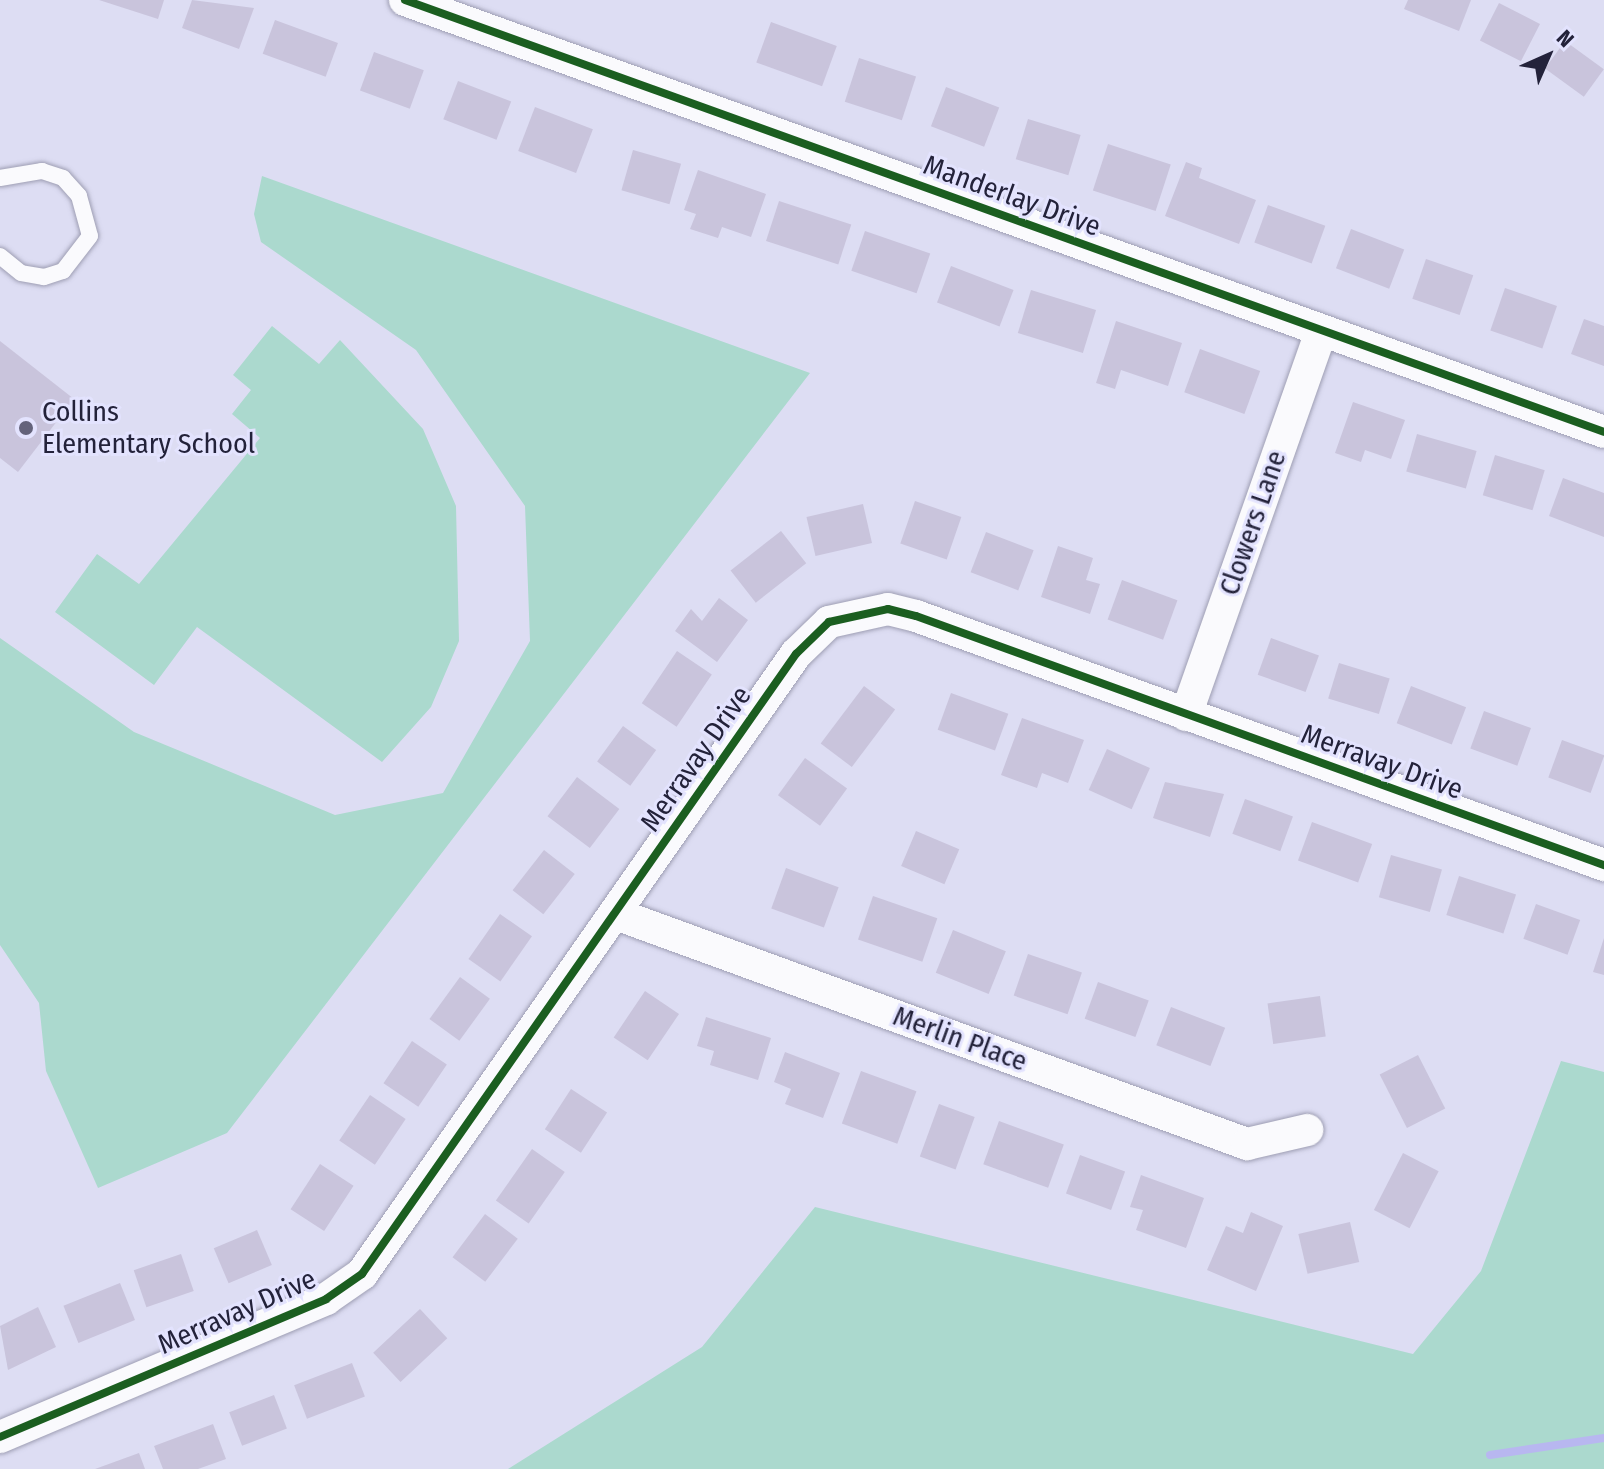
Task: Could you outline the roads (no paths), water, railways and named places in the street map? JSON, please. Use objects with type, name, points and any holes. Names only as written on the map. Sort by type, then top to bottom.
[{"type":"street","name":"Manderlay Drive","points":[[424,3],[1604,432]]},
{"type":"street","name":"Clowers Lane","points":[[1186,715],[1321,331]]},
{"type":"street","name":"Merravay Drive","points":[[0,1437],[326,1299],[362,1274],[796,654],[814,632],[854,613],[888,609],[916,616],[1604,865]]},
{"type":"street","name":"Merlin Place","points":[[616,914],[1247,1144],[1307,1130]]},
{"type":"lane","points":[[0,178],[42,171],[63,178],[79,196],[90,236],[63,271],[44,277],[21,273],[0,256]]},
{"type":"waterway","points":[[1490,1455],[1604,1438]]},
{"type":"place","name":"Collins Elementary School","points":[[26,428]]}]
